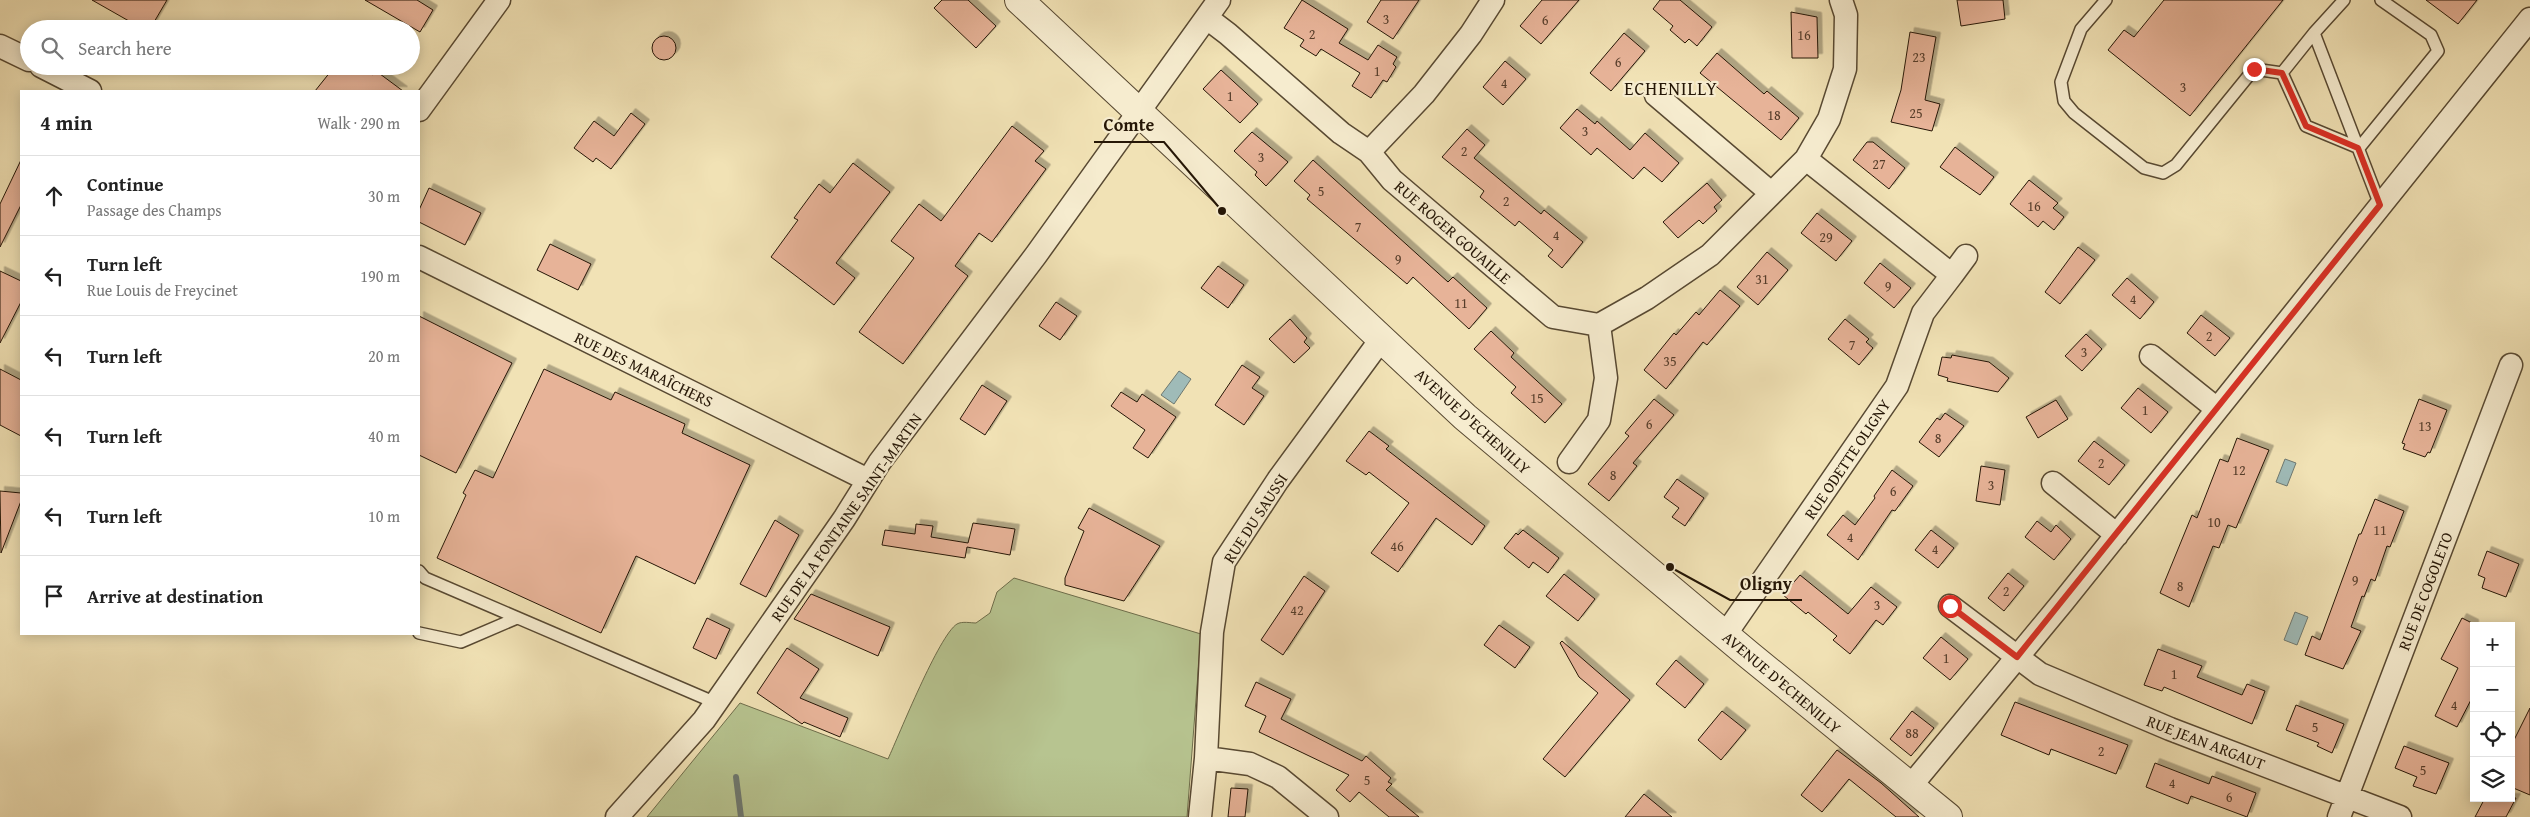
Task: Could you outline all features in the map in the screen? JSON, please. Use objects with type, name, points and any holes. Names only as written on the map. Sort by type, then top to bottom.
[{"type":"street","points":[[420,109],[499,0]]},
{"type":"street","name":"AVENUE D'ECHENILLY","points":[[1019,0],[1465,417],[1909,788],[1948,817]]},
{"type":"street","points":[[1369,152],[1424,94],[1471,34],[1493,0]]},
{"type":"street","points":[[1569,462],[1599,420],[1606,378],[1600,325],[1647,298],[1710,254],[1806,159],[1829,120],[1846,69],[1846,15],[1841,0]]},
{"type":"street","name":"RUE DE LA FONTAINE SAINT-MARTIN","points":[[617,817],[652,775],[704,720],[868,480],[1036,255],[1213,9]]},
{"type":"street","name":"RUE ROGER GOUAILLE","points":[[1213,9],[1228,34],[1341,133],[1369,152],[1392,180],[1553,317],[1600,325]]},
{"type":"street","points":[[1909,788],[2116,535],[2530,19]]},
{"type":"street","points":[[0,46],[20,56]]},
{"type":"street","points":[[58,75],[88,90]]},
{"type":"street","points":[[1656,95],[1771,193]]},
{"type":"street","points":[[1806,159],[1952,274]]},
{"type":"street","name":"RUE ODETTE OLIGNY","points":[[1725,635],[1896,386],[1923,314],[1966,256]]},
{"type":"street","name":"RUE DES MARAÎCHERS","points":[[420,257],[868,480]]},
{"type":"street","name":"RUE DU SAUSSI","points":[[1200,817],[1206,758],[1212,632],[1224,562],[1278,480],[1382,338]]},
{"type":"street","points":[[2151,356],[2217,409]]},
{"type":"street","name":"RUE DE COGOLETO","points":[[2343,807],[2511,365]]},
{"type":"street","points":[[2052,483],[2116,535]]},
{"type":"street","name":"RUE JEAN ARGAUT","points":[[1950,606],[2040,674],[2343,807],[2400,817]]},
{"type":"street","points":[[1206,758],[1250,764],[1278,777],[1327,817]]},
{"type":"lane","points":[[2106,0],[2081,29],[2061,82],[2064,101],[2074,113],[2144,168],[2163,173],[2176,165],[2254,69],[2282,73]]},
{"type":"lane","points":[[2282,73],[2314,33],[2344,0]]},
{"type":"lane","points":[[2358,148],[2438,50],[2431,35],[2381,0]]},
{"type":"lane","points":[[2314,33],[2380,205]]},
{"type":"lane","points":[[2282,73],[2306,126],[2358,148]]},
{"type":"lane","points":[[420,572],[425,578],[716,703]]},
{"type":"lane","points":[[420,633],[461,642],[517,618]]},
{"type":"green space","points":[[1014,578],[1201,634],[1187,817],[647,817],[740,703],[888,759],[930,665],[949,632],[959,623],[976,623],[990,613],[997,592]]},
{"type":"water","points":[[1179,371],[1191,379],[1174,404],[1161,395]]},
{"type":"water","points":[[2285,459],[2296,463],[2287,486],[2276,482]]},
{"type":"water","points":[[2295,612],[2308,617],[2297,645],[2284,640]]},
{"type":"building","points":[[92,0],[167,0],[155,20],[127,20]]},
{"type":"building","points":[[365,0],[417,0],[433,10],[420,32],[420,20],[399,20]]},
{"type":"building","points":[[942,0],[968,0],[996,26],[976,48],[934,8]]},
{"type":"building","points":[[1302,0],[1348,29],[1339,43],[1368,60],[1378,45],[1397,57],[1393,64],[1396,67],[1387,82],[1383,80],[1371,98],[1352,86],[1360,73],[1321,49],[1316,56],[1300,46],[1304,40],[1284,28]]},
{"type":"building","points":[[1381,0],[1419,0],[1393,39],[1367,22]]},
{"type":"building","points":[[1542,0],[1579,0],[1541,44],[1520,26]]},
{"type":"building","points":[[1660,0],[1680,0],[1712,27],[1697,46],[1689,39],[1685,43],[1670,30],[1673,26],[1653,9]]},
{"type":"building","points":[[1957,0],[2003,0],[2005,19],[1961,26]]},
{"type":"building","points":[[2164,0],[2283,0],[2190,116],[2108,50],[2124,30],[2134,37]]},
{"type":"building","points":[[2426,0],[2477,0],[2458,24]]},
{"type":"building","points":[[1791,12],[1817,17],[1818,58],[1792,58]]},
{"type":"building","points":[[1910,32],[1936,37],[1925,100],[1940,104],[1932,131],[1891,122],[1901,90]]},
{"type":"building","points":[[1624,33],[1645,51],[1611,91],[1590,73]]},
{"type":"building","points":[[664,36],[669,37],[675,43],[675,53],[669,59],[664,60],[659,59],[653,53],[652,48],[653,43],[659,37]]},
{"type":"building","points":[[1717,53],[1764,94],[1767,91],[1799,118],[1781,140],[1700,73]]},
{"type":"building","points":[[1505,61],[1526,79],[1503,105],[1483,87]]},
{"type":"building","points":[[1221,70],[1258,104],[1240,123],[1203,89]]},
{"type":"building","points":[[328,75],[381,75],[402,90],[316,90]]},
{"type":"building","points":[[1577,109],[1595,124],[1597,121],[1630,150],[1645,133],[1679,163],[1662,182],[1644,167],[1633,179],[1597,148],[1591,155],[1560,128]]},
{"type":"building","points":[[631,113],[645,124],[611,169],[596,158],[593,162],[574,148],[594,121],[614,136]]},
{"type":"building","points":[[1012,126],[1044,151],[1035,161],[1046,169],[992,242],[979,233],[955,266],[968,276],[903,364],[859,332],[914,258],[891,241],[919,204],[941,221]]},
{"type":"building","points":[[1467,129],[1485,145],[1474,158],[1541,214],[1544,210],[1583,242],[1562,268],[1548,256],[1553,250],[1519,221],[1515,226],[1480,197],[1484,191],[1442,157]]},
{"type":"building","points":[[1252,132],[1288,162],[1266,186],[1255,175],[1257,172],[1234,151]]},
{"type":"building","points":[[1867,142],[1873,142],[1905,168],[1889,189],[1853,160]]},
{"type":"building","points":[[1955,147],[1994,177],[1980,195],[1940,167]]},
{"type":"building","points":[[1313,160],[1448,282],[1453,277],[1487,308],[1469,329],[1413,277],[1407,284],[1307,199],[1310,195],[1294,181]]},
{"type":"building","points":[[20,162],[20,207],[0,247],[0,204]]},
{"type":"building","points":[[853,163],[890,192],[836,263],[855,278],[834,305],[771,257],[798,220],[794,218],[819,184],[830,193]]},
{"type":"building","points":[[2029,180],[2058,203],[2053,208],[2064,217],[2054,230],[2043,221],[2038,227],[2010,204]]},
{"type":"building","points":[[1707,183],[1722,200],[1714,207],[1717,211],[1703,224],[1699,220],[1678,238],[1663,222]]},
{"type":"building","points":[[429,188],[481,213],[465,245],[420,222],[420,208]]},
{"type":"building","points":[[1817,213],[1852,241],[1836,261],[1801,233]]},
{"type":"building","points":[[550,244],[591,264],[578,290],[537,270]]},
{"type":"building","points":[[2078,247],[2095,260],[2060,304],[2045,292]]},
{"type":"building","points":[[1767,252],[1788,270],[1758,305],[1737,287]]},
{"type":"building","points":[[1880,263],[1911,288],[1894,308],[1864,283]]},
{"type":"building","points":[[1218,266],[1244,285],[1228,308],[1201,288]]},
{"type":"building","points":[[0,271],[20,281],[20,304],[0,343]]},
{"type":"building","points":[[2127,278],[2154,302],[2140,319],[2112,295]]},
{"type":"building","points":[[1720,290],[1740,306],[1707,345],[1703,342],[1666,389],[1644,370],[1674,333],[1676,335],[1696,312],[1699,315]]},
{"type":"building","points":[[1056,302],[1077,316],[1060,340],[1039,326]]},
{"type":"building","points":[[2201,315],[2230,338],[2215,356],[2187,333]]},
{"type":"building","points":[[420,317],[512,363],[456,473],[420,455]]},
{"type":"building","points":[[1290,319],[1307,338],[1304,342],[1310,348],[1294,363],[1269,339]]},
{"type":"building","points":[[1845,319],[1869,339],[1866,342],[1873,348],[1859,365],[1828,339]]},
{"type":"building","points":[[1491,331],[1514,353],[1511,357],[1562,404],[1545,423],[1511,393],[1516,387],[1474,349]]},
{"type":"building","points":[[2086,334],[2102,349],[2082,371],[2065,356]]},
{"type":"building","points":[[1952,355],[1989,362],[2009,378],[1998,392],[1947,381],[1948,378],[1938,375],[1942,357],[1951,358]]},
{"type":"building","points":[[1242,365],[1260,377],[1252,388],[1264,396],[1244,425],[1215,405]]},
{"type":"building","points":[[0,369],[20,379],[20,435],[0,425]]},
{"type":"building","points":[[544,369],[611,400],[615,392],[685,424],[682,433],[750,465],[695,584],[636,556],[601,633],[437,558],[466,495],[463,493],[475,470],[493,478]]},
{"type":"building","points":[[982,385],[1007,401],[985,435],[960,419]]},
{"type":"building","points":[[2138,388],[2168,412],[2151,433],[2121,408]]},
{"type":"building","points":[[1121,392],[1137,402],[1142,394],[1176,417],[1148,458],[1133,448],[1145,430],[1111,406]]},
{"type":"building","points":[[1654,399],[1674,415],[1633,463],[1637,466],[1609,501],[1588,484],[1629,436],[1625,433]]},
{"type":"building","points":[[2419,399],[2447,410],[2430,453],[2428,452],[2425,457],[2403,449],[2405,444],[2402,443]]},
{"type":"building","points":[[2056,400],[2068,419],[2038,438],[2026,417]]},
{"type":"building","points":[[1945,413],[1964,426],[1939,457],[1919,442],[1937,418],[1940,420]]},
{"type":"building","points":[[1369,431],[1389,446],[1386,449],[1485,526],[1472,545],[1436,518],[1398,572],[1371,553],[1409,503],[1369,472],[1366,475],[1346,461]]},
{"type":"building","points":[[2237,438],[2269,450],[2236,528],[2228,525],[2219,548],[2213,546],[2189,607],[2160,593],[2192,515],[2197,518],[2220,459],[2228,462]]},
{"type":"building","points":[[2094,441],[2125,465],[2109,485],[2078,461]]},
{"type":"building","points":[[1981,466],[2005,470],[2000,505],[1976,501]]},
{"type":"building","points":[[1892,470],[1913,486],[1895,511],[1892,510],[1858,560],[1827,535],[1843,515],[1855,525],[1875,498],[1874,496]]},
{"type":"building","points":[[1677,479],[1704,498],[1685,526],[1672,517],[1679,508],[1664,497]]},
{"type":"building","points":[[0,491],[20,493],[20,504],[1,553]]},
{"type":"building","points":[[2375,499],[2404,511],[2390,547],[2387,546],[2375,581],[2371,579],[2364,597],[2362,596],[2351,627],[2361,631],[2343,669],[2305,655],[2312,636],[2320,640],[2359,534],[2361,534]]},
{"type":"building","points":[[1089,508],[1160,546],[1124,601],[1065,585],[1065,578],[1084,531],[1078,528]]},
{"type":"building","points":[[775,520],[799,535],[766,597],[740,584]]},
{"type":"building","points":[[2037,521],[2051,532],[2056,525],[2071,539],[2054,560],[2025,537]]},
{"type":"building","points":[[973,523],[1015,529],[1010,555],[967,547],[965,558],[882,545],[885,530],[915,534],[916,524],[933,526],[931,537],[968,543]]},
{"type":"building","points":[[1523,530],[1559,558],[1548,573],[1533,562],[1529,568],[1504,548],[1516,533],[1518,535]]},
{"type":"building","points":[[1931,530],[1954,548],[1938,568],[1915,550]]},
{"type":"building","points":[[2487,551],[2519,564],[2506,597],[2482,588],[2485,578],[2478,575]]},
{"type":"building","points":[[2008,573],[2024,586],[2004,611],[1988,598]]},
{"type":"building","points":[[1564,574],[1595,599],[1578,621],[1546,596]]},
{"type":"building","points":[[1800,575],[1848,614],[1871,587],[1897,607],[1883,625],[1876,620],[1850,654],[1833,640],[1837,636],[1808,612],[1806,614],[1783,595]]},
{"type":"building","points":[[1304,576],[1325,591],[1283,655],[1261,640]]},
{"type":"building","points":[[811,594],[890,627],[878,656],[794,619]]},
{"type":"building","points":[[707,618],[730,629],[716,659],[693,648]]},
{"type":"building","points":[[2462,618],[2470,622],[2470,702],[2457,727],[2435,716],[2458,668],[2441,659]]},
{"type":"building","points":[[1499,625],[1530,647],[1515,668],[1484,645]]},
{"type":"building","points":[[1941,637],[1968,659],[1950,680],[1923,658]]},
{"type":"building","points":[[1562,641],[1630,700],[1565,777],[1543,759],[1598,693],[1579,677],[1560,643]]},
{"type":"building","points":[[787,648],[819,669],[800,698],[848,718],[840,737],[804,722],[802,724],[757,693]]},
{"type":"building","points":[[2158,649],[2202,666],[2197,677],[2242,695],[2247,684],[2265,691],[2252,724],[2164,687],[2162,691],[2144,685]]},
{"type":"building","points":[[1676,660],[1704,684],[1685,708],[1656,684]]},
{"type":"building","points":[[1256,682],[1291,699],[1281,719],[1362,761],[1366,756],[1391,778],[1388,782],[1392,784],[1386,790],[1419,817],[1389,817],[1359,792],[1350,802],[1336,790],[1349,775],[1259,732],[1266,716],[1245,706]]},
{"type":"building","points":[[2015,702],[2128,745],[2116,774],[2051,749],[2049,755],[2001,735]]},
{"type":"building","points":[[2296,705],[2344,724],[2332,753],[2317,746],[2319,743],[2286,730]]},
{"type":"building","points":[[2530,708],[2530,795],[2515,789],[2515,738]]},
{"type":"building","points":[[1722,711],[1746,730],[1721,760],[1698,740]]},
{"type":"building","points":[[1912,711],[1934,728],[1911,756],[1890,739]]},
{"type":"building","points":[[2404,746],[2449,763],[2436,794],[2413,786],[2417,777],[2395,768]]},
{"type":"building","points":[[1837,750],[1881,783],[1919,817],[1896,817],[1849,779],[1822,812],[1801,795]]},
{"type":"building","points":[[2155,763],[2209,784],[2212,776],[2256,793],[2247,817],[2191,796],[2188,804],[2146,787]]},
{"type":"building","points":[[1231,788],[1248,789],[1245,817],[1228,817]]},
{"type":"building","points":[[1644,794],[1672,817],[1625,817]]},
{"type":"building","points":[[2483,802],[2514,802],[2506,817],[2475,817]]},
{"type":"waterway","points":[[736,777],[741,817]]},
{"type":"place","name":"Comte","points":[[1222,211]]},
{"type":"place","name":"Oligny","points":[[1670,567]]},
{"type":"district","name":"ECHENILLY","points":[[1671,88]]},
{"type":"route","points":[[1950,606],[2017,657],[2380,205],[2358,148],[2306,126],[2282,73],[2254,69]]}]
